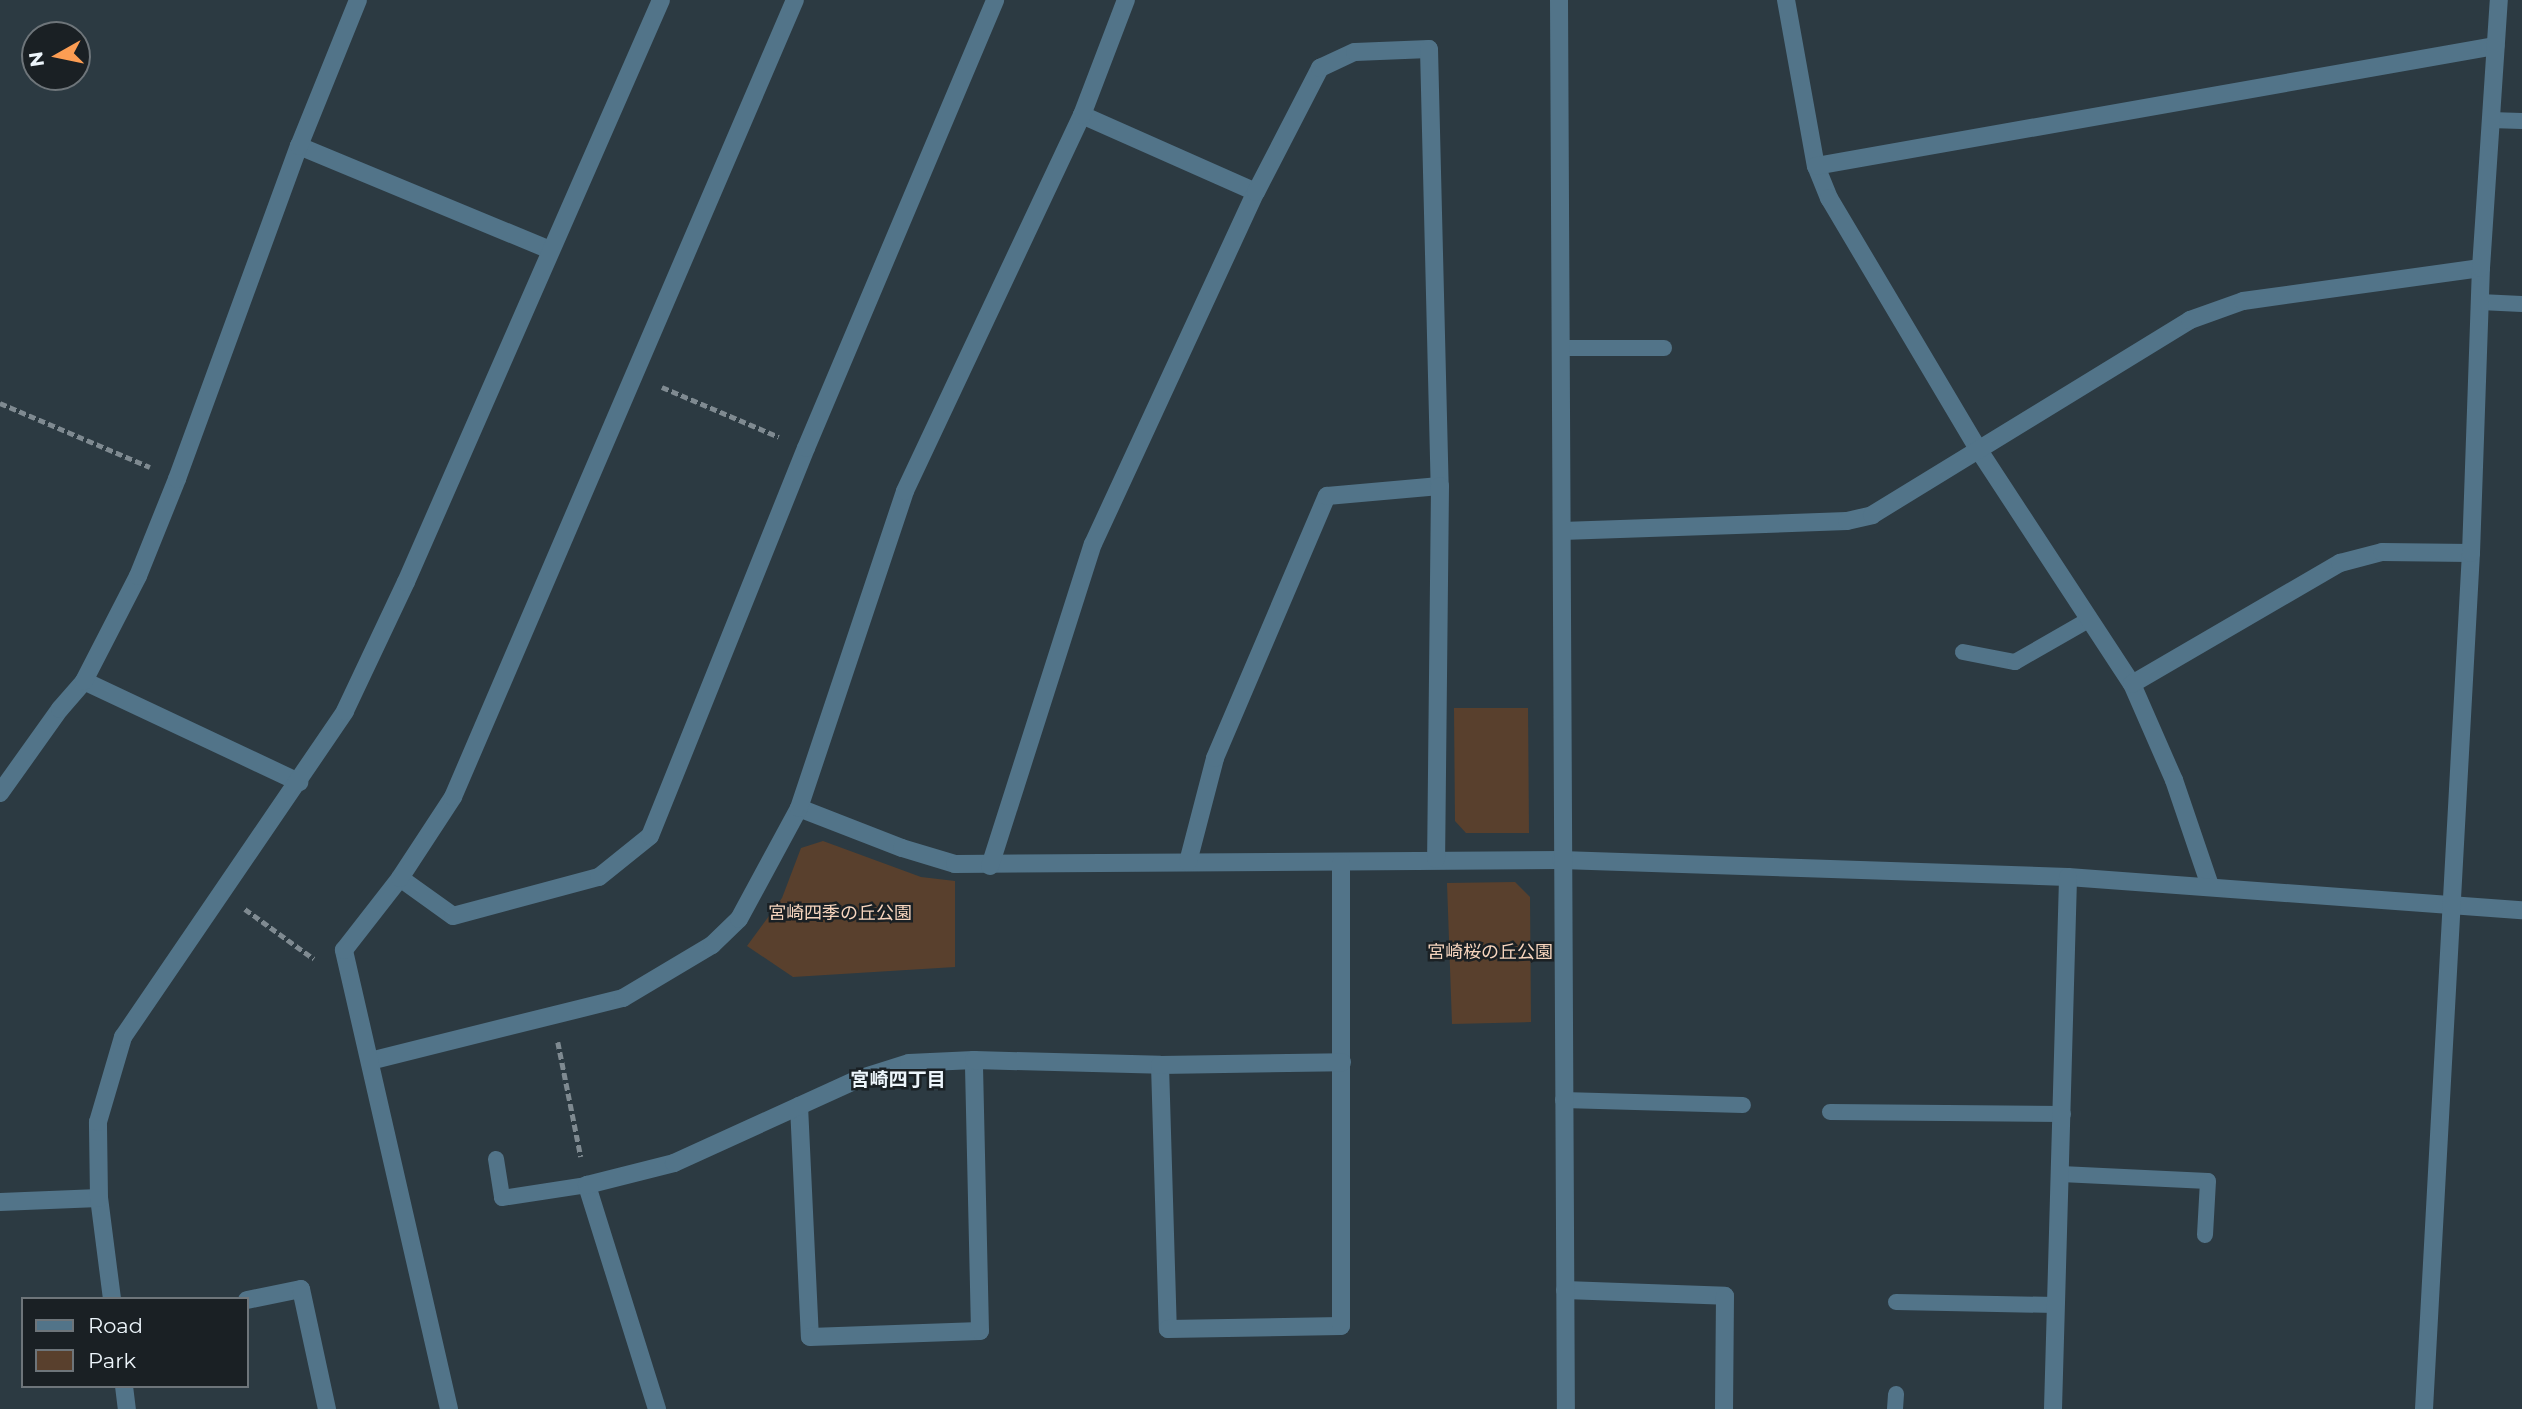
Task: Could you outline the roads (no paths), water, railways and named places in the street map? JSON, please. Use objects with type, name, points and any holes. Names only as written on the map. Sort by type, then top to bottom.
[{"type":"street","points":[[0,793],[60,709],[84,681],[138,576],[177,479],[299,146],[358,0]]},
{"type":"street","points":[[112,1297],[99,1198],[98,1122],[123,1037],[345,711],[406,582],[661,0]]},
{"type":"street","points":[[449,1409],[344,950],[400,878],[453,797],[795,0]]},
{"type":"street","points":[[400,878],[453,916],[599,877],[650,836],[806,448],[995,0]]},
{"type":"street","points":[[1559,0],[1562,348],[1561,860],[1566,1409]]},
{"type":"street","points":[[1786,0],[1816,166],[1829,198],[1980,452],[2132,684],[2174,780],[2210,886]]},
{"type":"street","points":[[2424,1409],[2471,552],[2481,268],[2499,0]]},
{"type":"street","points":[[370,1061],[623,999],[712,945],[739,919],[799,808],[905,491],[1082,115],[1123,1]]},
{"type":"street","points":[[1816,166],[2495,46]]},
{"type":"street","points":[[990,866],[1093,544],[1256,192],[1320,68],[1354,52],[1429,49],[1440,486],[1436,859]]},
{"type":"street","points":[[1082,115],[1256,192]]},
{"type":"street","points":[[299,146],[550,250]]},
{"type":"street","points":[[1562,531],[1847,521],[1872,515],[1980,452],[2078,386],[2190,320],[2243,301],[2481,268]]},
{"type":"street","points":[[1188,862],[1215,758],[1327,496],[1440,486]]},
{"type":"street","points":[[2132,684],[2340,563],[2382,552],[2471,552]]},
{"type":"street","points":[[84,681],[299,782]]},
{"type":"street","points":[[799,808],[955,864],[990,866],[1188,862],[1342,863],[1436,859],[1561,860],[2068,877],[2522,910]]},
{"type":"street","points":[[1160,1065],[1168,1329],[1341,1326],[1342,863]]},
{"type":"street","points":[[2053,1409],[2068,877]]},
{"type":"street","points":[[657,1409],[587,1185],[674,1163],[858,1079],[909,1063],[974,1060],[1160,1065],[1342,1062]]},
{"type":"street","points":[[799,1106],[810,1337],[980,1331],[974,1060]]},
{"type":"street","points":[[0,1202],[99,1198]]},
{"type":"street","points":[[248,1300],[301,1289],[327,1409]]},
{"type":"street","points":[[1565,1290],[1725,1296],[1724,1409]]},
{"type":"street","points":[[124,1388],[127,1409]]},
{"type":"lane","points":[[2490,120],[2522,121]]},
{"type":"lane","points":[[2480,302],[2522,304]]},
{"type":"lane","points":[[1562,348],[1664,348]]},
{"type":"lane","points":[[1963,652],[2015,662],[2090,619]]},
{"type":"lane","points":[[1563,1100],[1743,1105]]},
{"type":"lane","points":[[1830,1112],[2063,1114]]},
{"type":"lane","points":[[496,1159],[502,1198],[587,1185]]},
{"type":"lane","points":[[2061,1174],[2208,1181],[2205,1235]]},
{"type":"lane","points":[[1896,1302],[2056,1305]]},
{"type":"district","name":"宮崎四丁目","points":[[898,1080]]},
{"type":"park label","name":"宮崎四季の丘公園","points":[[840,913]]},
{"type":"park label","name":"宮崎桜の丘公園","points":[[1490,952]]}]
